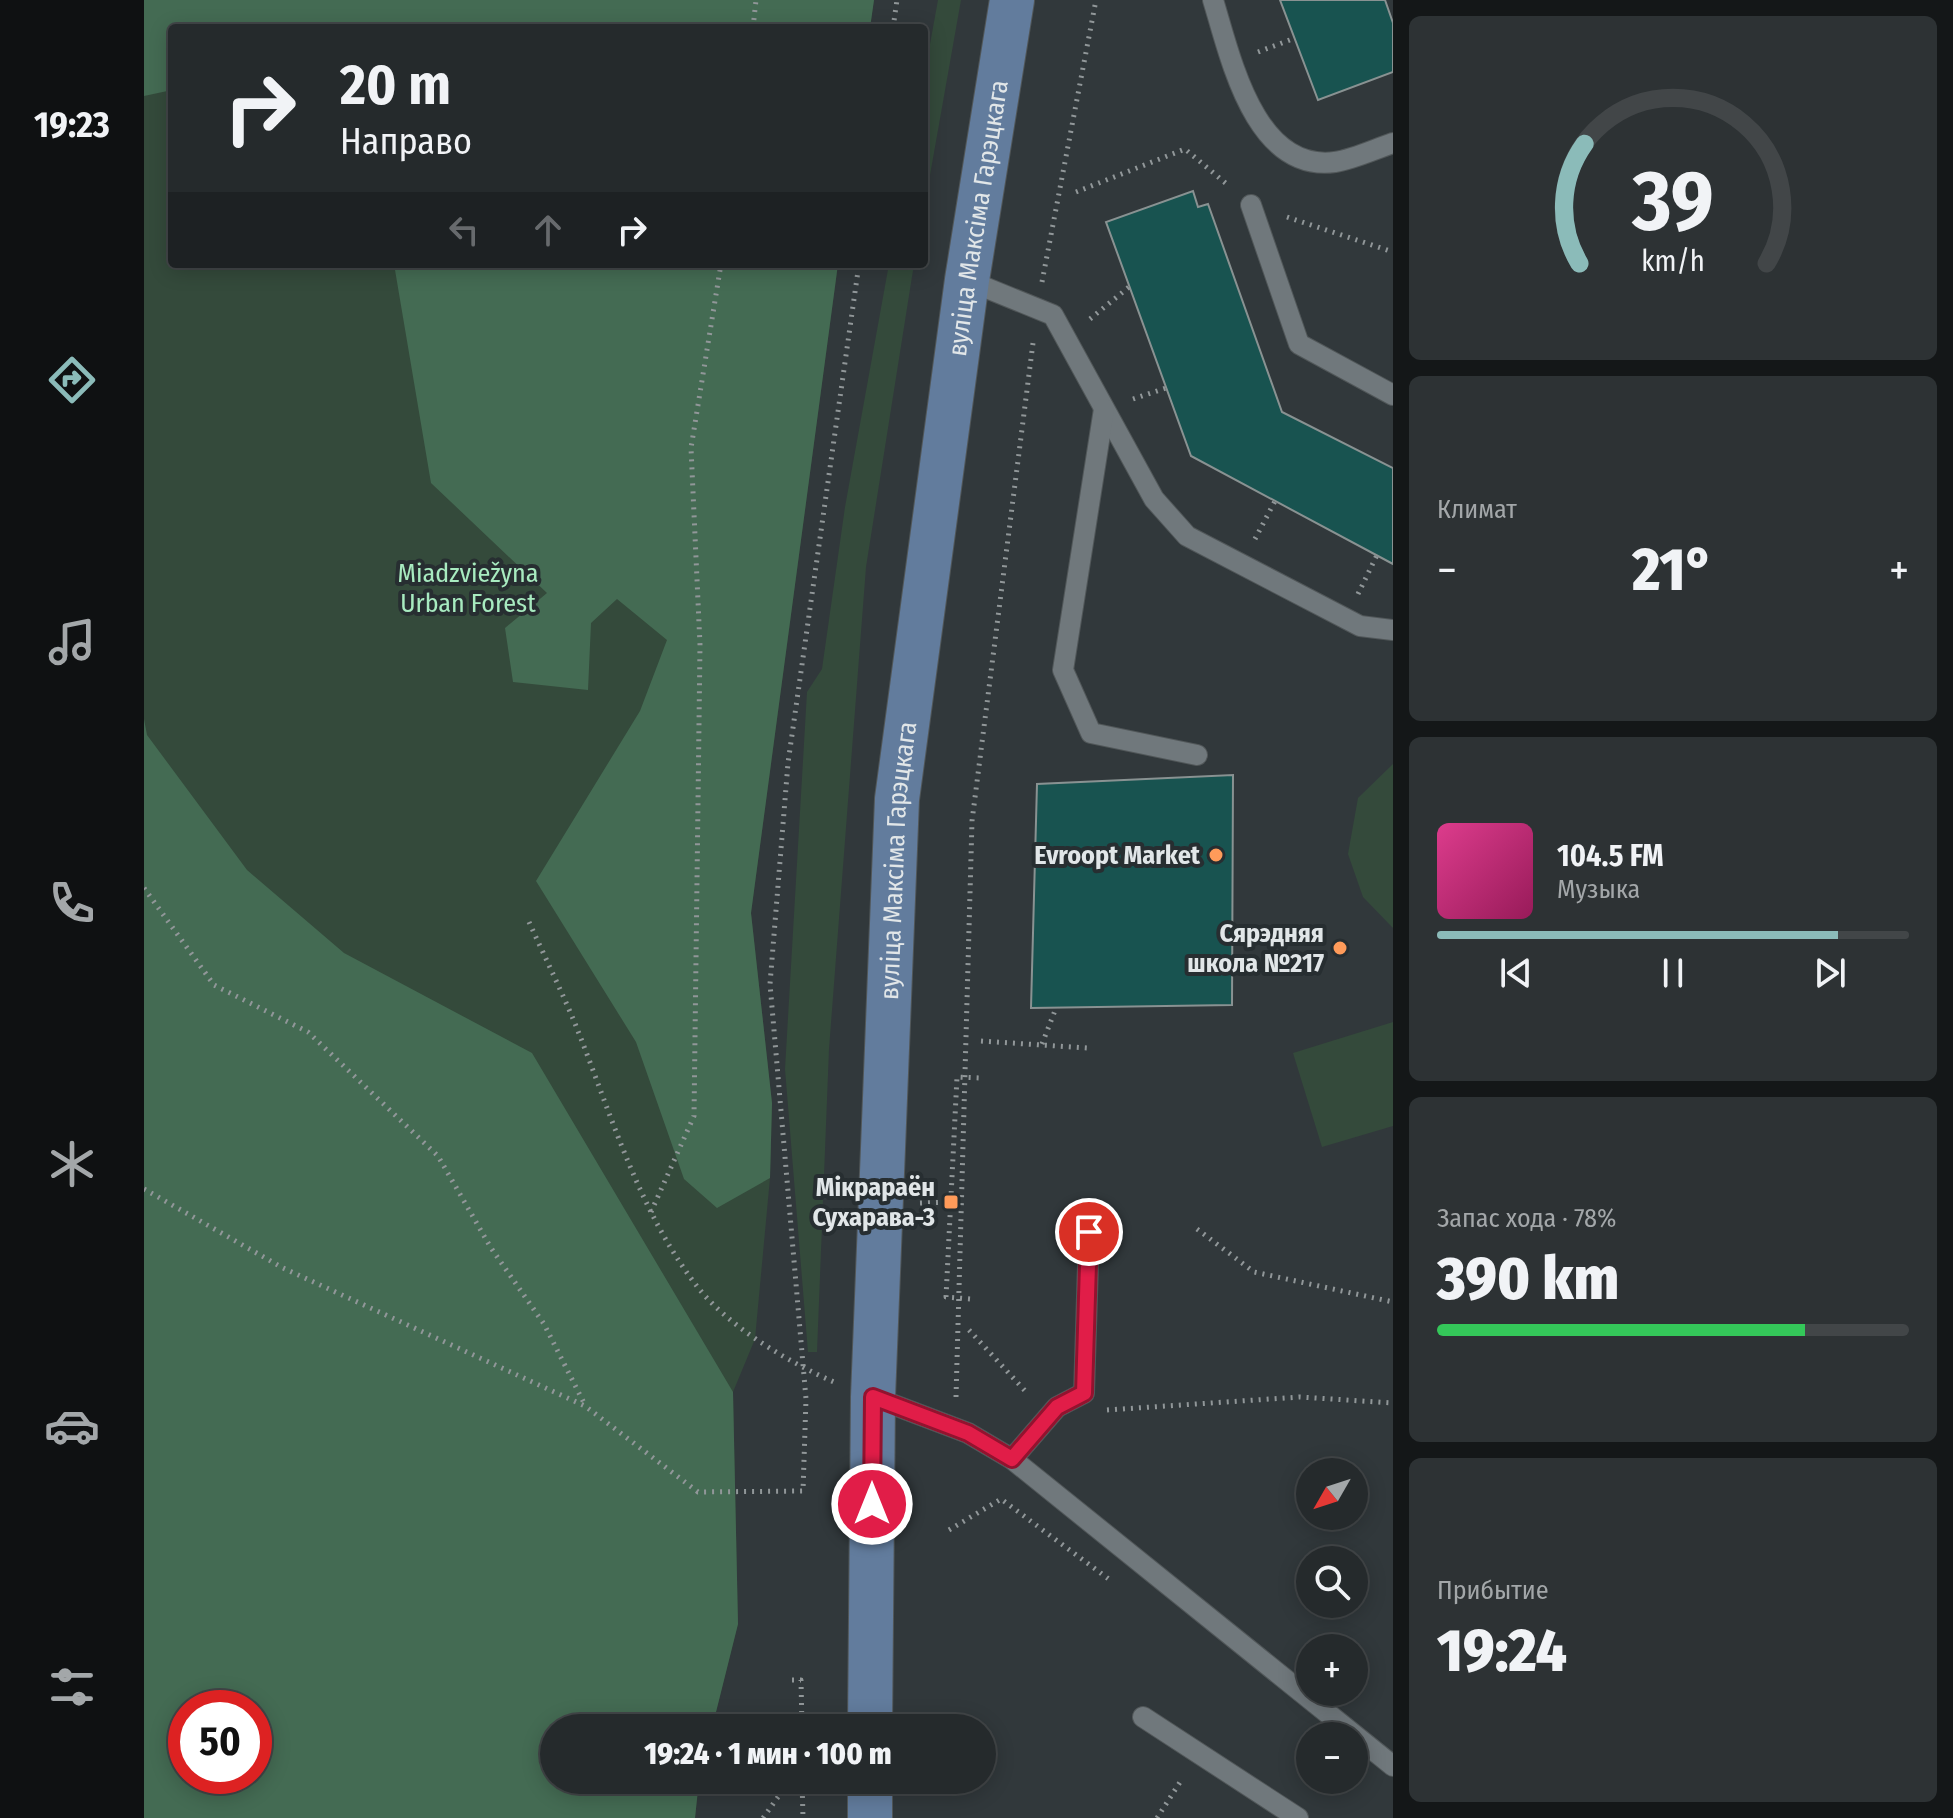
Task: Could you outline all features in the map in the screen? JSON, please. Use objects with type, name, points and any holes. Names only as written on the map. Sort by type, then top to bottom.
[{"type":"main road","name":"вуліца Максіма Гарэцкага","points":[[870,1714],[873,1397],[897,799],[967,280],[1012,0]]},
{"type":"main road","points":[[870,1794],[870,1818]]},
{"type":"lane","points":[[1213,0],[1242,97],[1272,139],[1308,160],[1334,162],[1393,143]]},
{"type":"lane","points":[[1251,205],[1299,344],[1393,395]]},
{"type":"lane","points":[[967,280],[1053,315],[1154,499],[1187,536],[1360,626],[1393,630]]},
{"type":"lane","points":[[1104,409],[1063,670],[1091,733],[1197,755]]},
{"type":"lane","points":[[1012,1459],[1057,1407],[1084,1393],[1089,1232]]},
{"type":"lane","points":[[873,1397],[984,1440],[1012,1459],[1393,1766]]},
{"type":"lane","points":[[1143,1717],[1298,1818]]},
{"type":"path","points":[[753,24],[756,0]]},
{"type":"path","points":[[894,24],[897,0]]},
{"type":"path","points":[[955,1428],[972,821],[1037,309],[1096,0]]},
{"type":"path","points":[[1232,61],[1295,38]]},
{"type":"path","points":[[651,1212],[694,1116],[700,645],[691,448],[720,268]]},
{"type":"path","points":[[144,1189],[283,1268],[585,1406],[698,1492],[803,1491],[803,1369],[770,984],[788,763],[858,268]]},
{"type":"path","points":[[1066,338],[1129,287]]},
{"type":"path","points":[[1241,564],[1275,501]]},
{"type":"path","points":[[1346,619],[1377,555]]},
{"type":"path","points":[[144,888],[214,985],[308,1032],[438,1156],[491,1248],[544,1324],[585,1406]]},
{"type":"path","points":[[529,922],[573,1020],[651,1212],[697,1287],[755,1339],[803,1369],[873,1397]]},
{"type":"path","points":[[1042,1044],[1056,1008]]},
{"type":"path","points":[[981,1041],[1087,1048]]},
{"type":"path","points":[[970,1299],[946,1297],[957,1077],[981,1078]]},
{"type":"path","points":[[1197,1229],[1254,1272],[1393,1302]]},
{"type":"path","points":[[969,1330],[1032,1398],[1057,1407],[1089,1412],[1300,1397],[1393,1403]]},
{"type":"path","points":[[949,1530],[1001,1499],[1115,1585]]},
{"type":"path","points":[[792,1680],[801,1680],[802,1714]]},
{"type":"path","points":[[1157,1818],[1200,1752]]},
{"type":"path","points":[[763,1818],[780,1794]]},
{"type":"path","points":[[802,1794],[803,1818]]},
{"type":"green space","name":"Miadzviežyna Urban Forest","points":[[144,0],[874,0],[871,24],[168,24],[168,268],[837,268],[751,913],[772,1103],[770,1178],[755,1339],[733,1392],[738,1624],[716,1714],[540,1714],[540,1794],[698,1794],[695,1818],[144,1818]]},
{"type":"green space","points":[[144,0],[874,0],[871,24],[168,24],[168,91],[144,96]]},
{"type":"green space","points":[[938,0],[961,0],[928,186],[928,55]]},
{"type":"green space","points":[[395,268],[837,268],[751,913],[772,1103],[770,1178],[717,1208],[684,1179],[636,1042],[536,881],[640,711],[667,640],[617,599],[591,623],[588,690],[513,682],[505,628],[547,593],[431,483]]},
{"type":"green space","points":[[888,268],[913,268],[866,567],[829,1049],[817,1352],[808,1352],[785,1069],[807,692],[822,669],[845,507]]},
{"type":"green space","points":[[144,719],[147,735],[247,870],[344,953],[532,1053],[733,1392],[738,1624],[716,1714],[540,1714],[540,1794],[698,1794],[695,1818],[144,1818]]},
{"type":"green space","points":[[1393,764],[1393,928],[1363,897],[1348,854],[1358,798]]},
{"type":"green space","points":[[1393,1022],[1393,1126],[1322,1147],[1293,1053]]},
{"type":"building","points":[[1280,0],[1385,0],[1393,23],[1393,72],[1318,100]]},
{"type":"building","points":[[1193,191],[1198,207],[1208,204],[1282,412],[1393,468],[1393,564],[1191,456],[1106,222]]},
{"type":"building","points":[[1233,775],[1232,1005],[1031,1008],[1037,784]]},
{"type":"place","name":"Evroopt Market","points":[[1216,855]]},
{"type":"place","name":"Сярэдняя школа №217","points":[[1340,948]]},
{"type":"place","name":"Мікрараён Сухарава-3","points":[[951,1202]]},
{"type":"route","points":[[872,1504],[873,1397],[984,1440],[1012,1459],[1057,1407],[1084,1393],[1089,1232]]}]
